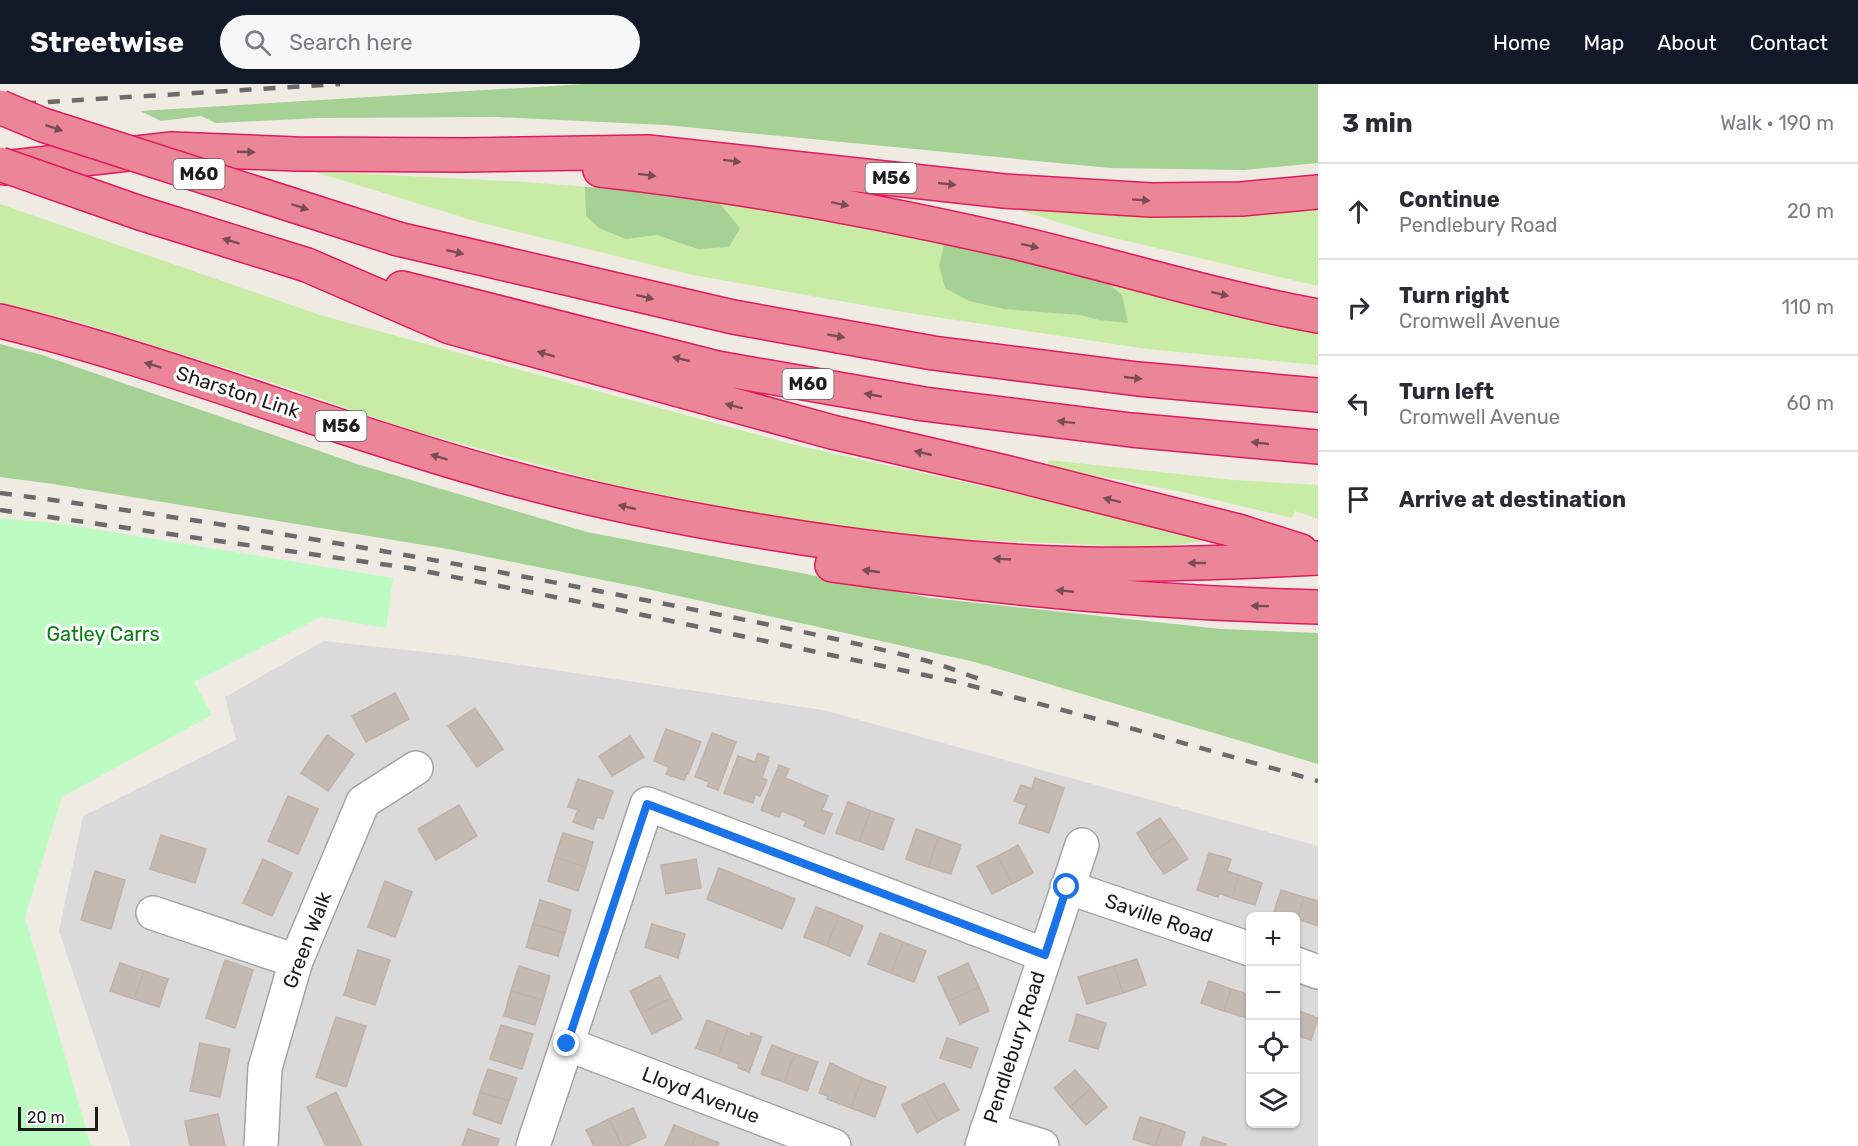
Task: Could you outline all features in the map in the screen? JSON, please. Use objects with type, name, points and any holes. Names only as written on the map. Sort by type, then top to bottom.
[{"type":"highway","name":"M60","points":[[0,107],[43,124],[398,238],[733,317],[933,353],[1138,379],[1318,395]]},
{"type":"highway","name":"M56","points":[[0,167],[172,149],[296,154],[464,155],[648,152],[1004,190],[1151,200],[1241,199],[1318,192]]},
{"type":"highway","points":[[464,155],[665,177],[828,202],[1011,241],[1318,316]]},
{"type":"highway","name":"M60","points":[[0,167],[307,265],[717,368],[924,404],[1131,430],[1318,447]]},
{"type":"highway","name":"M60","points":[[307,265],[450,327],[832,432],[1005,472],[1238,531],[1318,557]]},
{"type":"highway","name":"Sharston Link","points":[[0,321],[194,377],[388,442],[493,473],[684,519]]},
{"type":"highway","name":"M56","points":[[684,519],[843,545],[954,557],[1086,564],[1224,563],[1318,557]]},
{"type":"highway","name":"M56","points":[[684,519],[809,562],[876,572],[955,582],[1219,604],[1318,607]]},
{"type":"street","name":"Green Walk","points":[[261,1146],[265,1068],[296,961],[363,802],[416,768]]},
{"type":"street","points":[[533,1146],[647,804],[1045,955]]},
{"type":"street","name":"Pendlebury Road","points":[[984,1137],[1082,845]]},
{"type":"street","name":"Saville Road","points":[[1067,887],[1246,947]]},
{"type":"street","points":[[153,913],[296,961]]},
{"type":"street","points":[[1300,965],[1318,972]]},
{"type":"street","name":"Lloyd Avenue","points":[[567,1044],[834,1146]]},
{"type":"street","points":[[984,1137],[1042,1146]]},
{"type":"shaded area","points":[[324,641],[461,656],[823,710],[1318,846],[1318,1146],[131,1146],[59,931],[83,816],[236,740],[225,697]]},
{"type":"green space","points":[[585,84],[1318,84],[1318,163],[1244,170],[1110,168],[665,125],[496,117],[318,118],[216,123],[201,116],[161,121],[140,111]]},
{"type":"green space","points":[[312,171],[525,182],[693,195],[984,248],[1318,327],[1318,365],[1147,349],[903,312],[693,275],[478,222]]},
{"type":"green space","points":[[585,187],[693,195],[716,199],[740,228],[729,247],[698,249],[657,235],[626,239],[599,228],[586,216]]},
{"type":"green space","points":[[987,200],[1318,204],[1318,286],[1093,233]]},
{"type":"green space","points":[[0,204],[320,315],[795,445],[1104,513],[1203,541],[1159,548],[937,538],[778,518],[610,484],[407,429],[265,380],[72,320],[0,303]]},
{"type":"green space","points":[[945,241],[1102,278],[1122,295],[1128,323],[1099,320],[1080,315],[1004,309],[969,301],[945,288],[939,265]]},
{"type":"green space","points":[[0,344],[42,355],[357,464],[587,532],[931,598],[1221,629],[1318,633],[1318,764],[975,662],[643,588],[448,549],[0,477]]},
{"type":"green space","points":[[1049,460],[1234,480],[1318,485],[1318,519],[1295,511],[1292,518],[1178,491],[1046,466]]},
{"type":"green space","name":"Gatley Carrs","points":[[0,518],[63,524],[393,578],[386,628],[321,617],[194,682],[212,715],[62,797],[25,917],[91,1146],[0,1146]]},
{"type":"building","points":[[395,693],[409,719],[366,742],[352,716]]},
{"type":"building","points":[[475,708],[503,749],[477,767],[448,726]]},
{"type":"building","points":[[666,729],[701,742],[684,780],[666,774],[669,767],[654,761]]},
{"type":"building","points":[[712,733],[736,742],[718,790],[707,786],[709,782],[695,777]]},
{"type":"building","points":[[327,735],[354,754],[328,791],[301,773]]},
{"type":"building","points":[[630,736],[644,757],[612,776],[599,756]]},
{"type":"building","points":[[758,753],[769,757],[762,778],[767,780],[760,796],[755,794],[753,803],[724,793],[738,756],[755,762]]},
{"type":"building","points":[[779,765],[789,769],[785,778],[828,796],[822,810],[832,814],[824,834],[804,826],[806,821],[782,811],[779,817],[761,810]]},
{"type":"building","points":[[1035,778],[1064,788],[1049,833],[1019,823],[1026,805],[1014,801],[1021,785],[1032,789]]},
{"type":"building","points":[[578,779],[613,791],[603,819],[597,817],[593,829],[573,822],[578,810],[568,807]]},
{"type":"building","points":[[288,796],[318,809],[298,854],[268,841]]},
{"type":"building","points":[[848,802],[871,811],[859,841],[836,833]]},
{"type":"building","points":[[459,805],[477,836],[436,860],[418,829]]},
{"type":"building","points":[[871,811],[894,819],[883,850],[859,841]]},
{"type":"building","points":[[1160,818],[1174,838],[1150,854],[1137,833]]},
{"type":"building","points":[[916,829],[939,837],[928,867],[906,859]]},
{"type":"building","points":[[563,833],[593,842],[586,867],[555,857]]},
{"type":"building","points":[[161,835],[206,849],[195,883],[150,869]]},
{"type":"building","points":[[939,837],[961,845],[951,874],[928,867]]},
{"type":"building","points":[[1174,838],[1188,859],[1164,874],[1150,854]]},
{"type":"building","points":[[1018,845],[1033,873],[1012,884],[998,856]]},
{"type":"building","points":[[1209,853],[1231,859],[1227,871],[1239,875],[1232,898],[1219,893],[1218,897],[1197,890]]},
{"type":"building","points":[[998,856],[1012,884],[992,894],[977,866]]},
{"type":"building","points":[[555,857],[586,867],[578,891],[548,881]]},
{"type":"building","points":[[263,859],[292,873],[272,916],[243,903]]},
{"type":"building","points":[[696,859],[701,888],[666,894],[661,865]]},
{"type":"building","points":[[719,868],[795,899],[782,929],[707,899]]},
{"type":"building","points":[[95,871],[125,880],[111,929],[81,920]]},
{"type":"building","points":[[1239,875],[1262,883],[1255,905],[1232,898]]},
{"type":"building","points":[[385,881],[412,892],[395,937],[368,927]]},
{"type":"building","points":[[1281,890],[1304,897],[1299,912],[1274,912]]},
{"type":"building","points":[[1304,897],[1318,901],[1318,926],[1300,920],[1299,912]]},
{"type":"building","points":[[540,900],[571,910],[565,933],[533,924]]},
{"type":"building","points":[[816,907],[839,916],[827,946],[804,937]]},
{"type":"building","points":[[839,916],[863,926],[850,956],[827,946]]},
{"type":"building","points":[[533,924],[565,933],[558,956],[526,947]]},
{"type":"building","points":[[652,924],[685,934],[678,958],[645,947]]},
{"type":"building","points":[[880,933],[903,942],[891,973],[868,964]]},
{"type":"building","points":[[903,942],[926,951],[914,982],[891,973]]},
{"type":"building","points":[[358,950],[390,960],[375,1005],[344,995]]},
{"type":"building","points":[[1137,959],[1146,985],[1123,993],[1114,966]]},
{"type":"building","points":[[225,960],[253,970],[235,1028],[206,1018]]},
{"type":"building","points":[[120,963],[144,971],[134,999],[110,991]]},
{"type":"building","points":[[968,963],[979,987],[949,1001],[938,977]]},
{"type":"building","points":[[519,966],[550,976],[543,1000],[511,991]]},
{"type":"building","points":[[1114,966],[1123,993],[1087,1004],[1078,977]]},
{"type":"building","points":[[144,971],[168,979],[159,1007],[134,999]]},
{"type":"building","points":[[660,976],[671,998],[641,1013],[630,991]]},
{"type":"building","points":[[1209,981],[1231,989],[1224,1011],[1201,1003]]},
{"type":"building","points":[[979,987],[989,1011],[960,1024],[949,1001]]},
{"type":"building","points":[[1231,989],[1246,994],[1246,1018],[1224,1011]]},
{"type":"building","points":[[511,991],[543,1000],[535,1025],[504,1016]]},
{"type":"building","points":[[671,998],[682,1019],[652,1034],[641,1013]]},
{"type":"building","points":[[1300,1011],[1318,1018],[1311,1040],[1300,1036]]},
{"type":"building","points":[[1077,1014],[1106,1023],[1098,1049],[1069,1041]]},
{"type":"building","points":[[336,1017],[366,1026],[346,1087],[316,1077]]},
{"type":"building","points":[[707,1020],[728,1028],[718,1056],[696,1048]]},
{"type":"building","points":[[501,1025],[533,1034],[522,1069],[490,1059]]},
{"type":"building","points":[[728,1028],[750,1037],[751,1033],[762,1037],[749,1072],[738,1068],[739,1064],[718,1056]]},
{"type":"building","points":[[947,1038],[978,1048],[971,1068],[940,1058]]},
{"type":"building","points":[[200,1043],[230,1049],[220,1097],[190,1091]]},
{"type":"building","points":[[772,1045],[795,1054],[784,1082],[761,1074]]},
{"type":"building","points":[[795,1054],[818,1062],[807,1091],[784,1082]]},
{"type":"building","points":[[830,1063],[862,1078],[851,1108],[827,1099],[828,1096],[819,1093]]},
{"type":"building","points":[[488,1069],[517,1078],[509,1101],[480,1092]]},
{"type":"building","points":[[1075,1070],[1091,1088],[1070,1107],[1054,1088]]},
{"type":"building","points":[[862,1078],[886,1087],[875,1117],[851,1108]]},
{"type":"building","points":[[944,1083],[959,1110],[938,1121],[923,1094]]},
{"type":"building","points":[[1091,1088],[1107,1107],[1086,1125],[1070,1107]]},
{"type":"building","points":[[336,1092],[362,1146],[326,1146],[307,1107]]},
{"type":"building","points":[[480,1092],[509,1101],[501,1124],[473,1114]]},
{"type":"building","points":[[923,1094],[938,1121],[917,1133],[902,1105]]},
{"type":"building","points":[[633,1108],[646,1137],[622,1146],[609,1119]]},
{"type":"building","points":[[218,1114],[225,1146],[190,1146],[185,1121]]},
{"type":"building","points":[[1140,1117],[1163,1124],[1155,1146],[1133,1139]]},
{"type":"building","points":[[609,1119],[622,1146],[594,1146],[586,1130]]},
{"type":"building","points":[[1163,1124],[1185,1132],[1181,1146],[1155,1146]]},
{"type":"building","points":[[674,1125],[696,1134],[692,1146],[665,1146]]},
{"type":"building","points":[[468,1129],[499,1139],[497,1146],[462,1146]]},
{"type":"building","points":[[696,1134],[719,1143],[718,1146],[692,1146]]},
{"type":"building","points":[[1203,1137],[1226,1144],[1226,1146],[1200,1146]]},
{"type":"railway","points":[[0,105],[340,84]]},
{"type":"railway","points":[[0,493],[235,527],[546,581],[844,641],[925,660],[988,682]]},
{"type":"railway","points":[[0,510],[409,568],[610,608],[953,681],[1318,781]]},
{"type":"route","points":[[567,1044],[647,804],[1045,955],[1067,887]]}]
